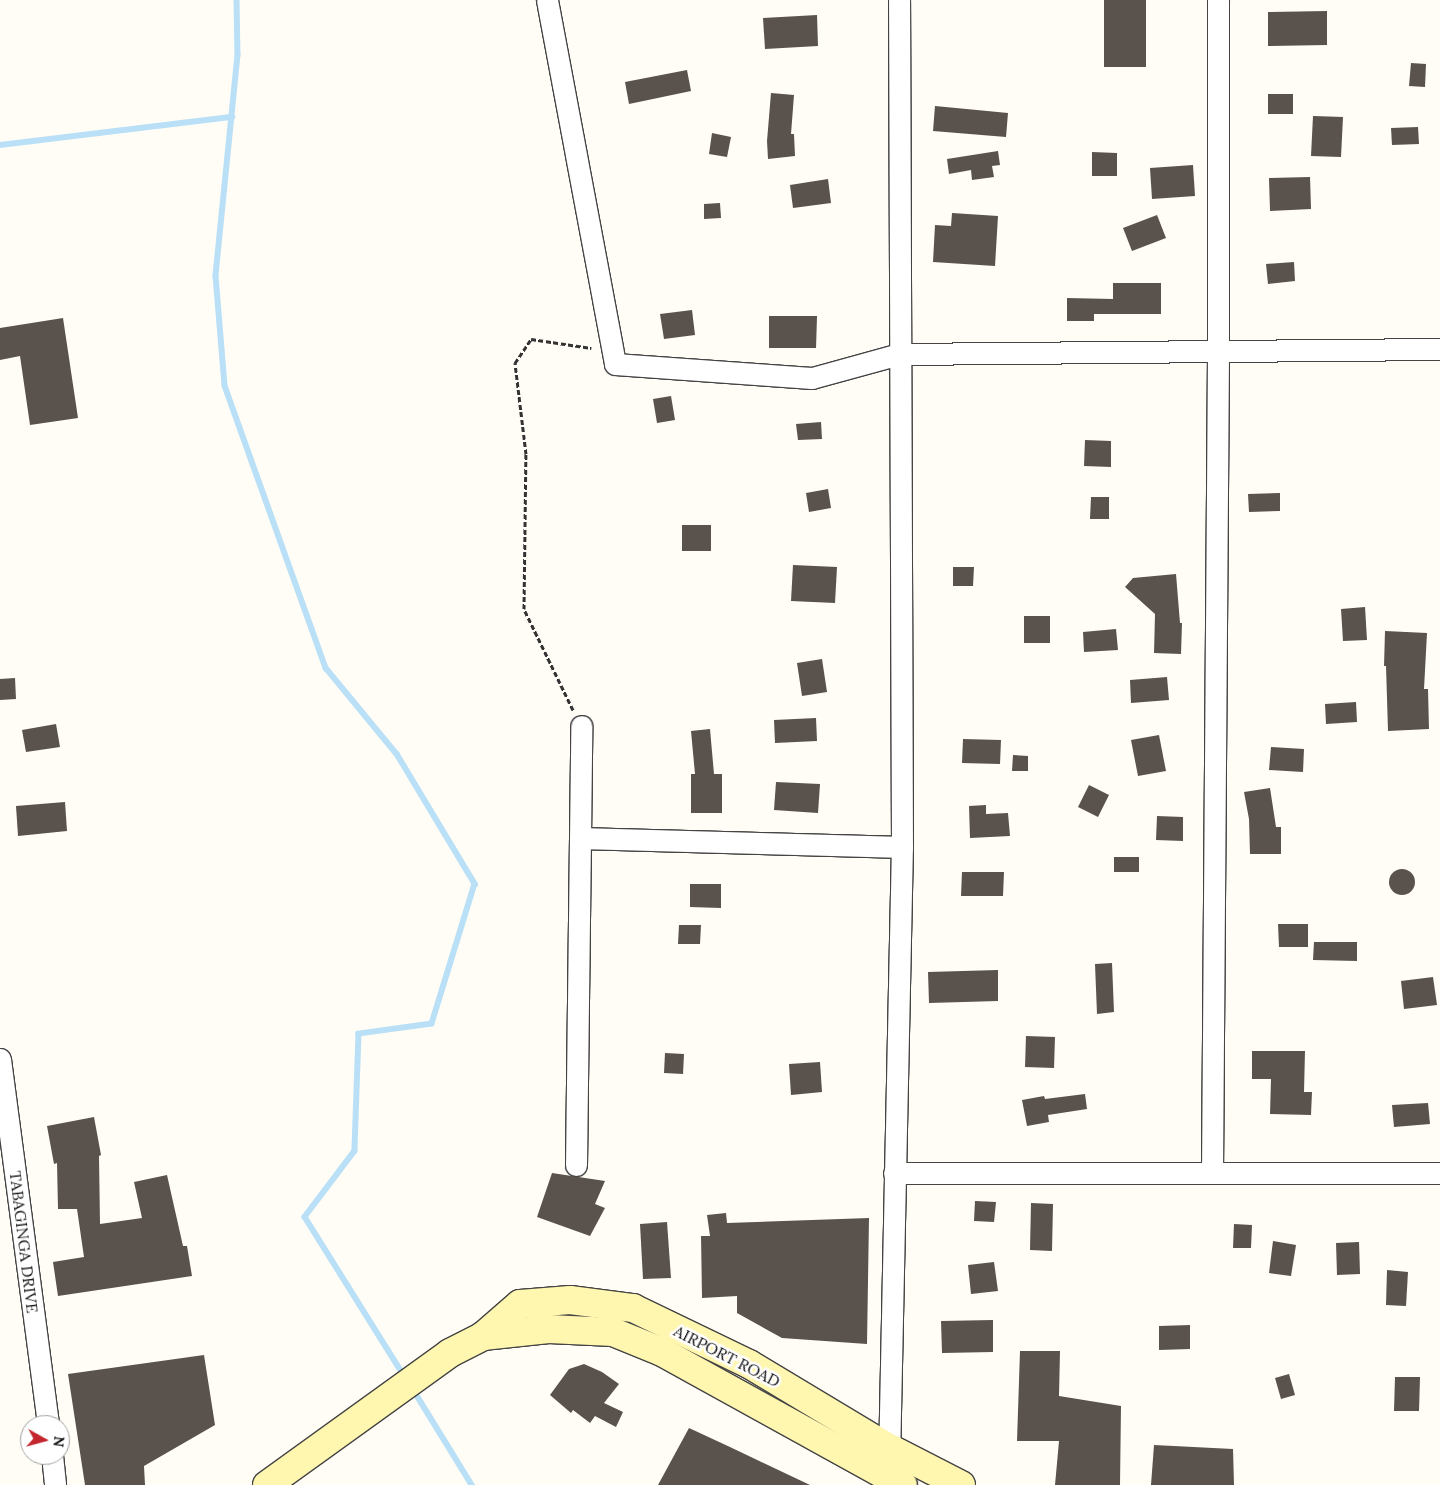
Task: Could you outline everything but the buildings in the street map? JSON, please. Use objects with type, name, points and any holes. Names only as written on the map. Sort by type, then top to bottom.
[{"type":"street","points":[[547,0],[614,364],[812,378],[899,354],[1440,350]]},
{"type":"street","points":[[897,1481],[889,1448],[902,847],[899,354],[900,0]]},
{"type":"street","points":[[1212,1173],[1218,352],[1218,0]]},
{"type":"street","points":[[576,1165],[581,726]]},
{"type":"street","points":[[581,838],[902,847]]},
{"type":"street","name":"TABAGINGA DRIVE","points":[[0,1059],[10,1206],[46,1415]]},
{"type":"street","points":[[894,1173],[1440,1173]]},
{"type":"street","name":"AIRPORT ROAD","points":[[267,1485],[450,1354],[484,1336],[520,1304],[570,1300],[633,1308],[749,1364],[938,1478],[961,1485]]},
{"type":"street","name":"AIRPORT ROAD","points":[[484,1336],[549,1329],[613,1332],[662,1352],[897,1481]]},
{"type":"street","points":[[53,1465],[55,1485]]},
{"type":"path","points":[[581,726],[524,609],[526,454],[515,363],[531,339],[612,351]]},
{"type":"waterway","points":[[237,0],[238,55],[216,276],[225,386],[326,668],[397,754],[475,884],[432,1024],[359,1034],[355,1151],[305,1217],[405,1377]]},
{"type":"waterway","points":[[0,145],[232,117]]},
{"type":"waterway","points":[[413,1389],[472,1485]]}]
